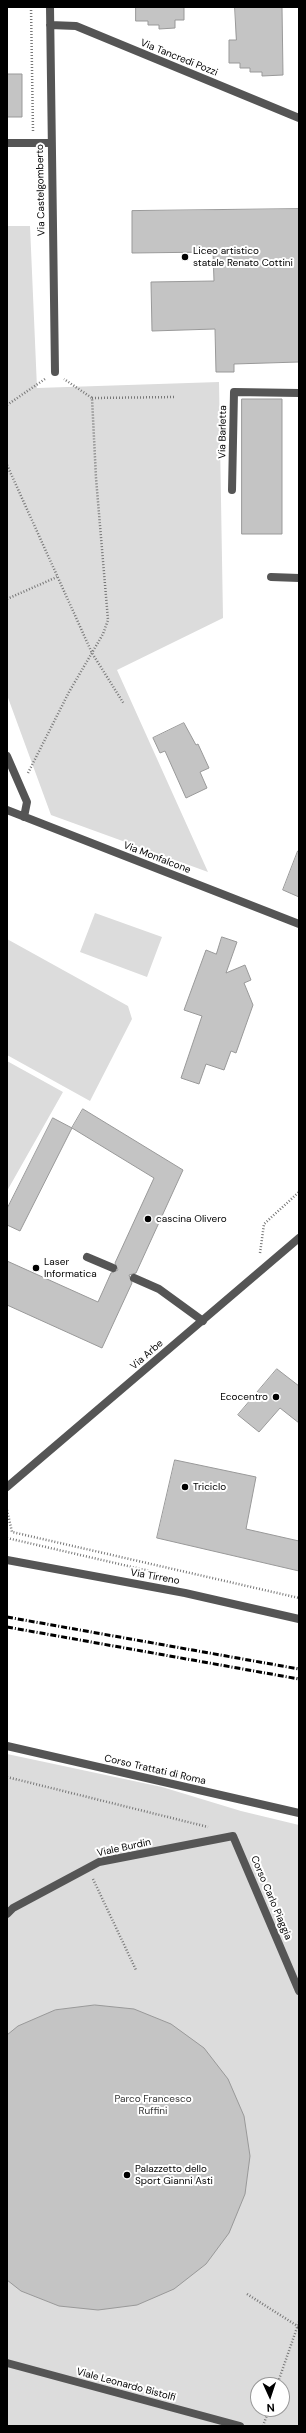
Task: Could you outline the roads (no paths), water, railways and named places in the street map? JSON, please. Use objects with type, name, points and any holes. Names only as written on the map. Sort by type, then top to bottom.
[{"type":"street","name":"Via Castelgomberto","points":[[50,7],[50,143],[55,372]]},
{"type":"street","name":"Via Tancredi Pozzi","points":[[50,25],[76,26],[299,118]]},
{"type":"street","points":[[7,143],[50,143]]},
{"type":"street","name":"Via Barletta","points":[[232,490],[234,392],[299,393]]},
{"type":"street","points":[[271,577],[299,578]]},
{"type":"street","points":[[7,756],[27,802],[24,817]]},
{"type":"street","name":"Via Monfalcone","points":[[7,810],[299,924]]},
{"type":"street","name":"Via Arbe","points":[[7,1487],[299,1238]]},
{"type":"street","points":[[87,1257],[113,1268]]},
{"type":"street","points":[[134,1278],[160,1289],[203,1321]]},
{"type":"street","name":"Via Tirreno","points":[[7,1560],[185,1593],[299,1619]]},
{"type":"street","name":"Corso Trattati di Roma","points":[[7,1746],[299,1813]]},
{"type":"street","name":"Viale Burdin","points":[[7,1914],[13,1908],[99,1862],[233,1836]]},
{"type":"street","name":"Corso Carlo Piaggia","points":[[233,1836],[299,1990]]},
{"type":"street","name":"Viale Leonardo Bistolfi","points":[[7,2364],[240,2426]]},
{"type":"railway","points":[[7,1617],[299,1669]]},
{"type":"railway","points":[[7,1627],[299,1679]]},
{"type":"place","name":"Liceo artistico statale Renato Cottini","points":[[185,257]]},
{"type":"place","name":"cascina Olivero","points":[[148,1219]]},
{"type":"place","name":"Laser Informatica","points":[[36,1268]]},
{"type":"place","name":"Ecocentro","points":[[276,1397]]},
{"type":"place","name":"Triciclo","points":[[185,1487]]},
{"type":"place","name":"Palazzetto dello Sport Gianni Asti","points":[[127,2175]]},
{"type":"park label","name":"Parco Francesco Ruffini","points":[[153,2104]]}]
